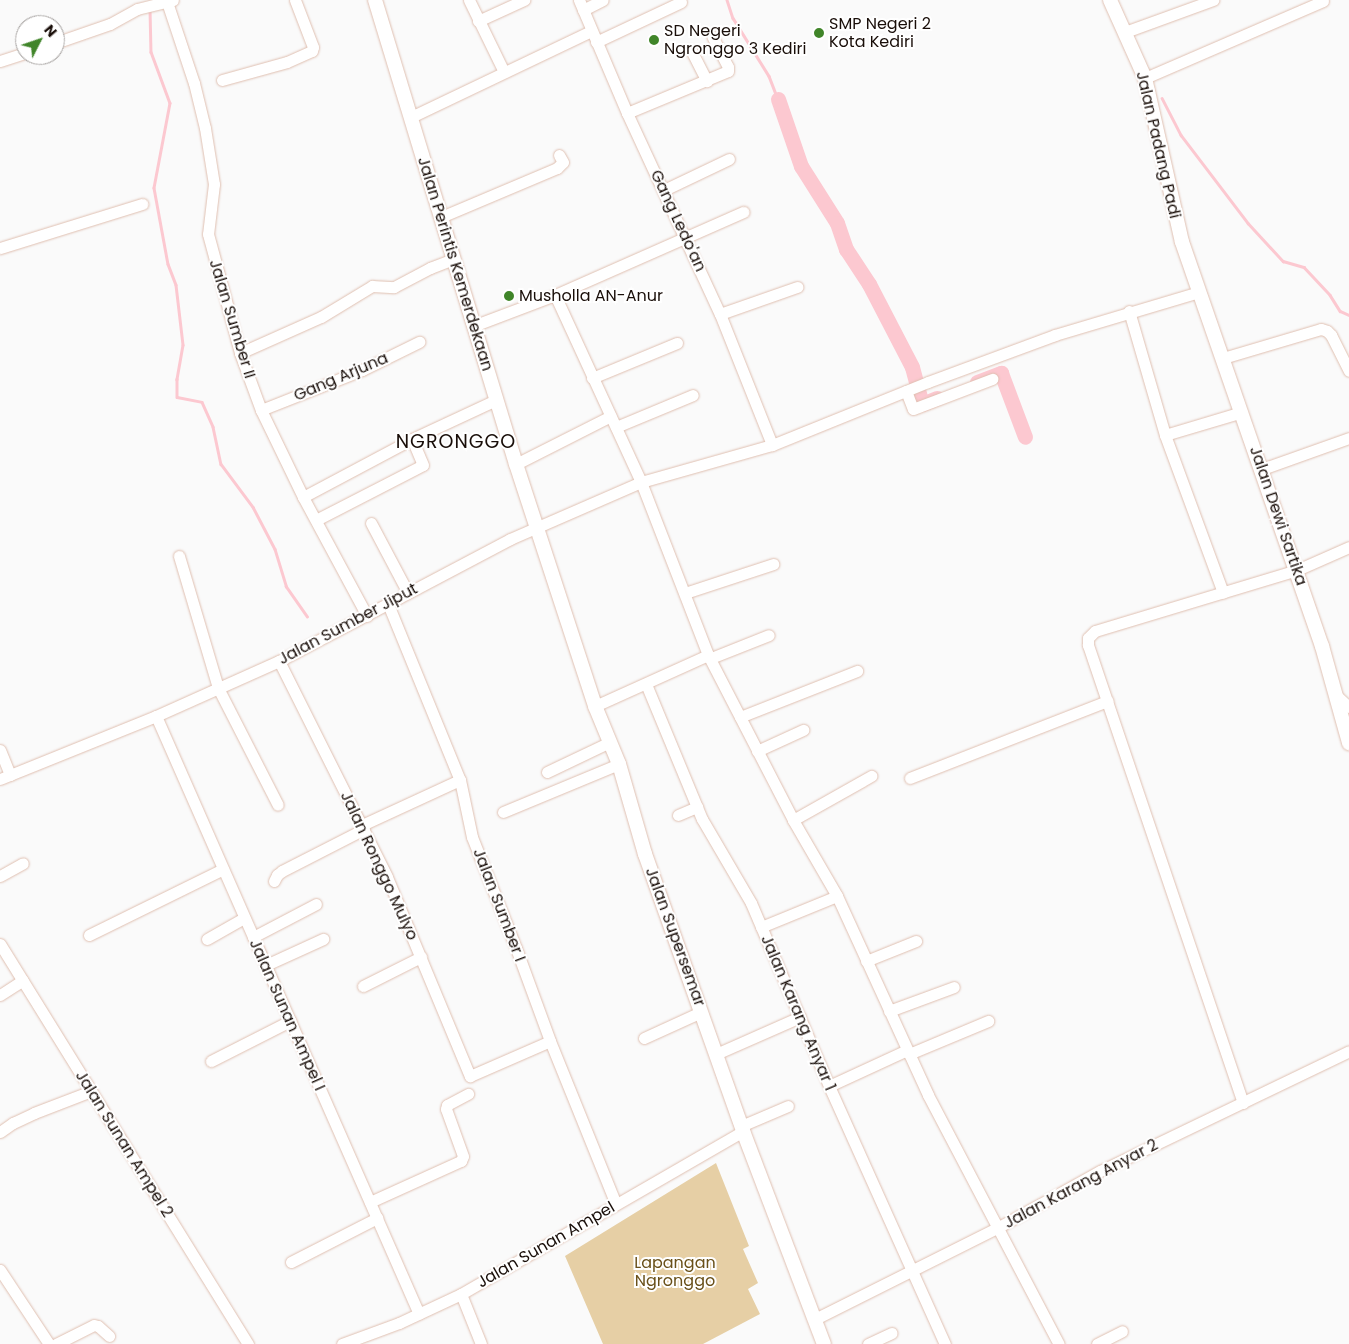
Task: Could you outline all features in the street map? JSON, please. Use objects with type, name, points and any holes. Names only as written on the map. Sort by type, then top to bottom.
[{"type":"main road","name":"Jalan Perintis Kemerdekaan","points":[[375,0],[496,400],[538,527]]},
{"type":"main road","name":"Jalan Padang Padi","points":[[1110,0],[1145,78],[1180,234],[1199,292]]},
{"type":"main road","name":"Jalan Dewi Sartika","points":[[1199,292],[1296,570],[1337,696],[1349,743]]},
{"type":"main road","name":"Jalan Supersemar","points":[[538,527],[595,706],[619,764],[645,854],[742,1128],[824,1344]]},
{"type":"street","points":[[222,80],[287,62],[312,51],[312,45],[295,0]]},
{"type":"street","points":[[469,0],[504,72]]},
{"type":"street","points":[[478,21],[524,0]]},
{"type":"street","points":[[581,5],[604,0]]},
{"type":"street","points":[[1125,32],[1213,0]]},
{"type":"street","points":[[65,40],[110,24],[149,6],[170,1]]},
{"type":"street","name":"Jalan Sumber II","points":[[170,1],[205,128],[214,184],[208,234],[240,352],[262,410],[303,497],[367,616]]},
{"type":"street","points":[[1145,78],[1323,1]]},
{"type":"street","points":[[596,42],[681,2]]},
{"type":"street","name":"Gang Ledo'an","points":[[581,5],[627,114],[686,237],[720,314],[772,445]]},
{"type":"street","points":[[410,118],[591,31]]},
{"type":"street","points":[[627,114],[706,81],[729,69],[713,37]]},
{"type":"street","points":[[691,50],[706,81]]},
{"type":"street","points":[[0,61],[15,56]]},
{"type":"street","points":[[442,217],[558,168],[563,162],[559,155]]},
{"type":"street","points":[[664,190],[729,159]]},
{"type":"street","points":[[0,248],[142,204]]},
{"type":"street","points":[[474,326],[554,294],[743,212]]},
{"type":"street","points":[[240,352],[320,316],[372,286],[394,287],[430,268],[454,259]]},
{"type":"street","points":[[720,314],[797,287]]},
{"type":"street","name":"Jalan Sumber Jiput","points":[[5,777],[156,716],[279,661],[367,616],[503,542],[640,482],[772,445],[928,382],[1055,335],[1129,311],[1199,292]]},
{"type":"street","points":[[554,294],[640,482],[709,656],[793,820],[836,896],[908,1052],[1059,1344]]},
{"type":"street","points":[[1129,311],[1165,435],[1223,593]]},
{"type":"street","points":[[1223,358],[1321,329],[1331,335],[1349,371]]},
{"type":"street","name":"Gang Arjuna","points":[[262,410],[362,370],[419,342]]},
{"type":"street","points":[[592,378],[677,343]]},
{"type":"street","points":[[908,390],[914,409],[992,379]]},
{"type":"street","points":[[616,427],[693,395]]},
{"type":"street","points":[[303,497],[412,439],[496,400]]},
{"type":"street","points":[[1165,435],[1242,412]]},
{"type":"street","points":[[516,464],[611,416]]},
{"type":"street","points":[[1262,469],[1349,438]]},
{"type":"street","points":[[316,520],[423,465],[412,439]]},
{"type":"street","points":[[372,523],[408,593]]},
{"type":"street","points":[[1244,1103],[1088,646],[1088,638],[1091,633],[1296,570],[1349,547]]},
{"type":"street","points":[[178,556],[218,688],[278,805]]},
{"type":"street","points":[[685,593],[773,564]]},
{"type":"street","name":"Jalan Sumber I","points":[[388,604],[460,780],[472,837],[516,948],[550,1042],[616,1204]]},
{"type":"street","points":[[595,706],[709,656],[769,635]]},
{"type":"street","name":"Jalan Ronggo Mulyo","points":[[279,661],[363,827],[470,1076],[550,1042]]},
{"type":"street","points":[[740,717],[857,672]]},
{"type":"street","name":"Jalan Karang Anyar 1","points":[[646,684],[702,819],[751,903],[829,1086],[944,1344]]},
{"type":"street","points":[[1337,696],[1349,706]]},
{"type":"street","points":[[910,778],[1107,701]]},
{"type":"street","name":"Jalan Sunan Ampel I","points":[[156,716],[419,1314]]},
{"type":"street","points":[[757,751],[803,730]]},
{"type":"street","points":[[547,772],[610,742]]},
{"type":"street","points":[[0,750],[5,777]]},
{"type":"street","points":[[503,812],[619,764]]},
{"type":"street","points":[[793,820],[872,776]]},
{"type":"street","points":[[274,881],[282,871],[363,827],[460,780]]},
{"type":"street","points":[[678,815],[697,807]]},
{"type":"street","points":[[0,876],[23,864]]},
{"type":"street","points":[[89,935],[223,869]]},
{"type":"street","points":[[761,927],[836,896]]},
{"type":"street","points":[[253,937],[316,904]]},
{"type":"street","points":[[207,939],[244,918]]},
{"type":"street","points":[[266,965],[323,939]]},
{"type":"street","points":[[866,961],[916,941]]},
{"type":"street","name":"Jalan Sunan Ampel 2","points":[[0,944],[248,1344]]},
{"type":"street","points":[[362,986],[420,957]]},
{"type":"street","points":[[0,994],[23,980]]},
{"type":"street","points":[[889,1011],[954,987]]},
{"type":"street","points":[[644,1038],[701,1012]]},
{"type":"street","points":[[716,1054],[800,1017]]},
{"type":"street","points":[[211,1061],[290,1021]]},
{"type":"street","points":[[829,1086],[908,1052],[988,1021]]},
{"type":"street","name":"Jalan Karang Anyar 2","points":[[815,1319],[912,1269],[998,1228],[1100,1171],[1349,1051]]},
{"type":"street","points":[[0,1132],[34,1113],[91,1091]]},
{"type":"street","points":[[370,1202],[461,1161],[463,1156],[446,1105],[468,1094]]},
{"type":"street","name":"Jalan Sunan Ampel","points":[[342,1344],[419,1314],[461,1294],[742,1128],[788,1106]]},
{"type":"street","points":[[291,1262],[377,1218]]},
{"type":"street","points":[[0,1270],[49,1344]]},
{"type":"street","points":[[461,1294],[481,1344]]},
{"type":"street","points":[[56,1344],[94,1325],[98,1326],[109,1336]]},
{"type":"street","points":[[1097,1344],[1122,1331]]},
{"type":"street","points":[[868,1344],[892,1333]]},
{"type":"green space","name":"Lapangan Ngronggo","points":[[716,1163],[749,1246],[743,1249],[758,1283],[748,1289],[760,1314],[703,1344],[603,1344],[565,1256]]},
{"type":"waterway","points":[[727,0],[733,18],[769,76],[778,99]]},
{"type":"waterway","points":[[150,9],[151,52],[170,103],[154,188],[168,264],[176,285],[183,345],[177,379],[177,397],[202,402],[213,427],[221,464],[253,507],[275,549],[286,586],[307,616]]},
{"type":"waterway","points":[[1162,98],[1181,135],[1248,223],[1283,261],[1304,267],[1330,295],[1340,311],[1349,315]]},
{"type":"waterway","points":[[778,99],[801,166],[837,223],[846,249],[869,284],[912,367],[922,404],[937,398]]},
{"type":"waterway","points":[[977,382],[1001,373],[1025,437]]},
{"type":"place","name":"SMP Negeri 2 Kota Kediri","points":[[819,33]]},
{"type":"place","name":"SD Negeri Ngronggo 3 Kediri","points":[[654,40]]},
{"type":"place","name":"Musholla AN-Anur","points":[[509,296]]},
{"type":"district","name":"NGRONGGO","points":[[456,442]]}]
